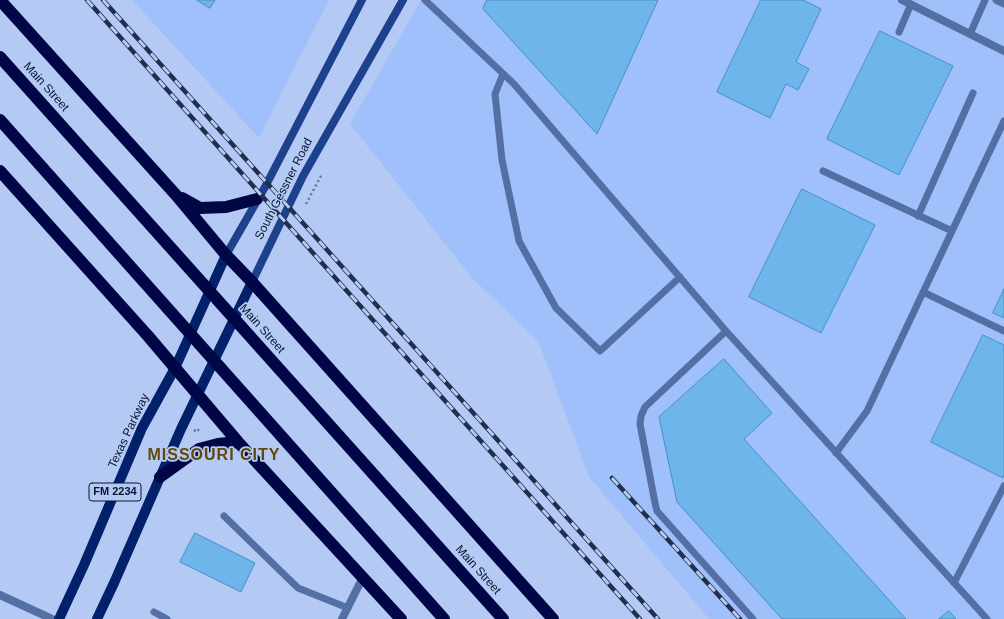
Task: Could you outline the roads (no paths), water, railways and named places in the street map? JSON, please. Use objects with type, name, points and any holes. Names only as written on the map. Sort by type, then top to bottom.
[{"type":"highway","points":[[0,0],[176,195],[226,255],[252,282],[553,619]]},
{"type":"highway","name":"Main Street","points":[[0,57],[503,619]]},
{"type":"highway","points":[[0,120],[444,619]]},
{"type":"highway","points":[[0,171],[175,368],[238,442],[401,619]]},
{"type":"highway","points":[[176,195],[200,208],[226,207],[258,199]]},
{"type":"highway","points":[[160,476],[199,449],[218,444],[238,442]]},
{"type":"main road","name":"South Gessner Road","points":[[226,255],[265,187],[362,0]]},
{"type":"main road","name":"South Gessner Road","points":[[197,395],[303,176],[403,0]]},
{"type":"main road","name":"Texas Parkway","points":[[59,619],[84,565],[142,428],[175,368],[226,255]]},
{"type":"main road","name":"FM 2234","points":[[96,619],[114,583],[197,395]]},
{"type":"street","points":[[902,0],[1004,51]]},
{"type":"street","points":[[342,619],[363,577]]},
{"type":"street","points":[[0,595],[52,619]]},
{"type":"lane","points":[[425,0],[514,84],[726,331],[987,619]]},
{"type":"lane","points":[[970,34],[985,0]]},
{"type":"lane","points":[[996,0],[1004,4]]},
{"type":"lane","points":[[899,32],[911,4]]},
{"type":"lane","points":[[503,74],[495,94],[502,160],[520,241],[556,308],[600,351],[680,277]]},
{"type":"lane","points":[[918,216],[973,93]]},
{"type":"lane","points":[[836,452],[868,411],[1004,121]]},
{"type":"lane","points":[[823,171],[952,231]]},
{"type":"lane","points":[[923,292],[1004,332]]},
{"type":"lane","points":[[726,331],[645,407],[641,416],[640,424],[654,503],[657,511],[753,619]]},
{"type":"lane","points":[[954,583],[1004,486]]},
{"type":"lane","points":[[224,516],[298,588],[348,608]]},
{"type":"lane","points":[[154,612],[167,619]]},
{"type":"railway","points":[[87,0],[640,619]]},
{"type":"railway","points":[[103,0],[658,619]]},
{"type":"railway","points":[[612,478],[740,619]]},
{"type":"district","name":"MISSOURI CITY","points":[[214,456]]}]
